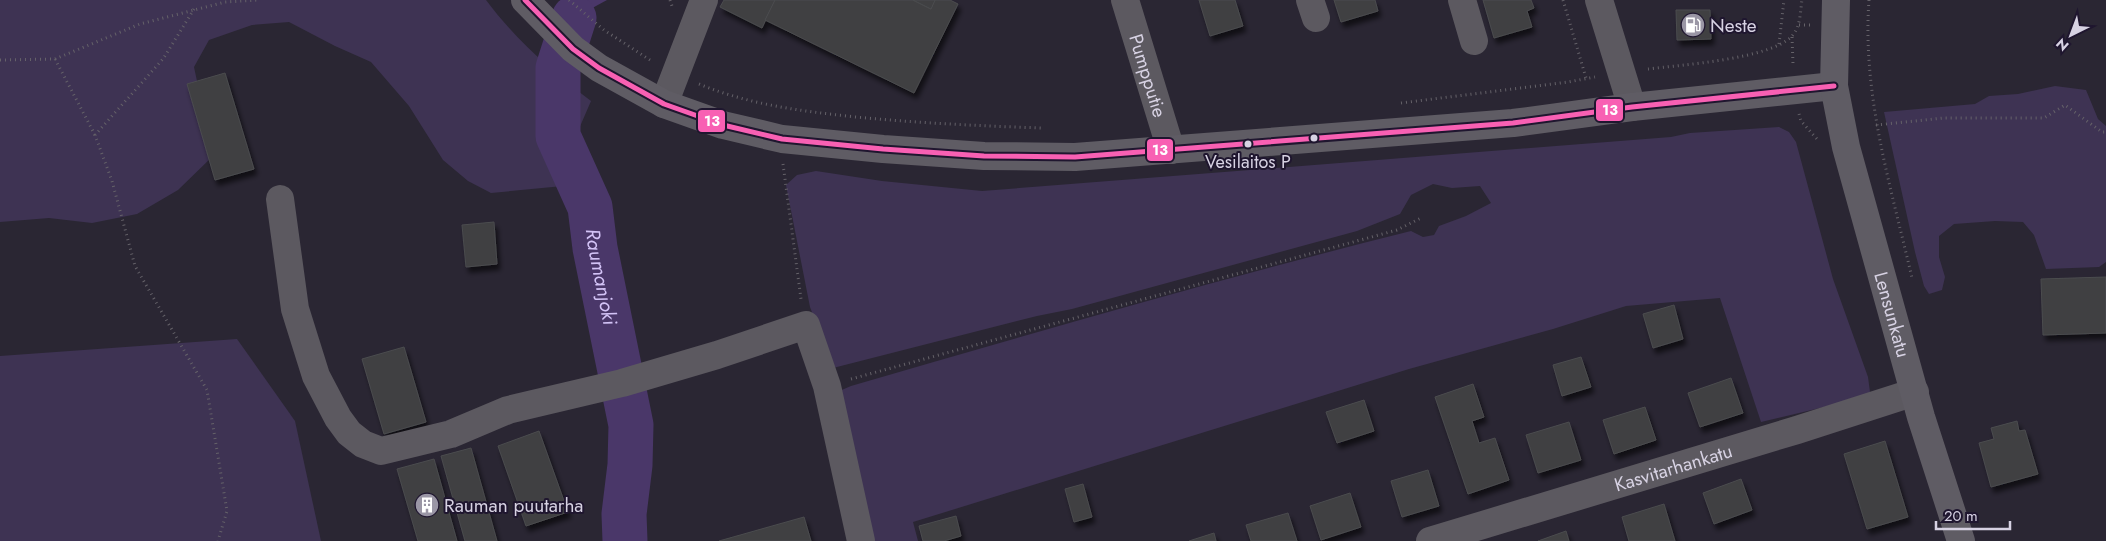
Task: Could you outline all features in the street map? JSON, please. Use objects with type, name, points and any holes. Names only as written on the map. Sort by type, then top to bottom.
[{"type":"main road","points":[[525,0],[574,49],[599,68],[664,104],[723,125],[782,139],[984,156],[1075,156],[1513,123],[1632,107],[1834,86]]},
{"type":"main road","name":"Lensunkatu","points":[[1836,0],[1834,86],[1846,147],[1921,417],[1961,541]]},
{"type":"street","points":[[664,104],[704,0]]},
{"type":"street","name":"Pumpputie","points":[[1125,0],[1170,150]]},
{"type":"street","points":[[1462,0],[1474,41]]},
{"type":"street","points":[[1599,0],[1632,107]]},
{"type":"street","points":[[280,198],[295,309],[316,376],[338,418],[350,433],[363,444],[381,451],[451,434],[508,410],[622,384],[806,325],[826,386],[861,541]]},
{"type":"street","name":"Kasvitarhankatu","points":[[1430,541],[1797,430],[1915,392]]},
{"type":"path","points":[[0,60],[55,59],[140,24],[225,2],[258,0]]},
{"type":"path","points":[[569,0],[604,30],[642,57],[675,75],[728,96],[784,109],[894,120],[1053,129]]},
{"type":"path","points":[[1563,0],[1586,78]]},
{"type":"path","points":[[1779,44],[1784,0]]},
{"type":"path","points":[[1394,104],[1750,56],[1792,37],[1799,25],[1802,0]]},
{"type":"path","points":[[1869,0],[1867,25],[1870,77],[1876,125],[1912,280]]},
{"type":"path","points":[[95,135],[163,59],[194,9]]},
{"type":"path","points":[[55,59],[95,135],[112,181],[135,266],[206,390],[227,511],[218,541]]},
{"type":"path","points":[[1876,125],[1944,118],[2044,118],[2065,105],[2102,132],[2106,132]]},
{"type":"path","points":[[782,139],[783,178],[806,325]]},
{"type":"path","points":[[826,386],[921,358],[1398,230],[1421,218]]},
{"type":"shaded area","points":[[0,0],[486,0],[497,15],[535,54],[591,101],[572,145],[571,180],[563,186],[491,193],[468,181],[443,160],[409,106],[371,62],[289,22],[252,25],[209,40],[194,67],[213,156],[178,190],[137,214],[92,223],[49,218],[0,222]]},
{"type":"shaded area","points":[[570,0],[607,0],[574,18]]},
{"type":"shaded area","points":[[2055,86],[2086,90],[2098,119],[2106,126],[2106,262],[2099,267],[2046,269],[2034,235],[2023,222],[1995,221],[1954,224],[1939,236],[1939,257],[1945,277],[1942,290],[1929,294],[1924,286],[1915,252],[1884,112],[1975,104],[1989,96],[2018,94]]},
{"type":"shaded area","points":[[1779,127],[1789,132],[1796,142],[1833,279],[1868,377],[1870,392],[1862,398],[1761,422],[1720,298],[1626,306],[1553,329],[1409,369],[913,522],[918,541],[870,541],[837,392],[851,386],[1200,286],[1411,231],[1423,237],[1434,235],[1439,226],[1466,216],[1491,203],[1480,186],[1452,188],[1433,184],[1411,195],[1400,214],[1357,231],[1072,309],[1037,316],[833,368],[810,307],[786,185],[797,175],[816,171],[882,181],[982,191]]},
{"type":"shaded area","points":[[237,339],[295,421],[321,541],[0,541],[0,356]]},
{"type":"building","points":[[724,0],[775,0],[762,28],[720,7]]},
{"type":"building","points":[[775,0],[913,0],[931,9],[935,0],[950,0],[958,4],[914,93],[765,20]]},
{"type":"building","points":[[913,0],[935,0],[931,9]]},
{"type":"building","points":[[1199,0],[1235,0],[1243,26],[1210,36]]},
{"type":"building","points":[[1334,0],[1375,0],[1378,11],[1341,22]]},
{"type":"building","points":[[1483,0],[1531,0],[1534,8],[1527,11],[1532,27],[1494,38]]},
{"type":"building","name":"Neste","points":[[1676,10],[1710,10],[1711,39],[1677,40]]},
{"type":"building","points":[[225,73],[254,169],[215,180],[187,84]]},
{"type":"building","points":[[494,222],[497,264],[466,267],[462,225]]},
{"type":"building","points":[[2106,277],[2106,333],[2043,335],[2041,279]]},
{"type":"building","points":[[1674,305],[1683,339],[1653,348],[1643,314]]},
{"type":"building","points":[[404,347],[426,422],[384,434],[362,359]]},
{"type":"building","points":[[1581,357],[1591,387],[1562,396],[1553,365]]},
{"type":"building","points":[[1731,378],[1743,413],[1700,427],[1688,393]]},
{"type":"building","points":[[1473,384],[1484,417],[1472,421],[1479,443],[1495,438],[1509,480],[1468,494],[1435,397]]},
{"type":"building","points":[[1364,400],[1374,431],[1337,443],[1326,412]]},
{"type":"building","points":[[1645,407],[1656,440],[1614,454],[1603,420]]},
{"type":"building","points":[[2017,421],[2019,431],[2025,430],[2038,474],[1991,487],[1979,443],[1994,439],[1991,428]]},
{"type":"building","points":[[1569,422],[1581,460],[1538,473],[1526,435]]},
{"type":"building","points":[[539,431],[568,512],[526,526],[498,446]]},
{"type":"building","points":[[1885,441],[1908,517],[1867,529],[1844,454]]},
{"type":"building","points":[[471,448],[497,541],[465,541],[441,456]]},
{"type":"building","name":"Rauman puutarha","points":[[434,459],[457,541],[418,541],[397,469]]},
{"type":"building","points":[[1428,470],[1439,506],[1402,517],[1391,481]]},
{"type":"building","points":[[1741,479],[1752,510],[1714,524],[1703,493]]},
{"type":"building","points":[[1083,484],[1092,517],[1074,522],[1065,489]]},
{"type":"building","points":[[1350,493],[1361,527],[1321,540],[1310,506]]},
{"type":"building","points":[[1664,504],[1675,541],[1629,541],[1622,517]]},
{"type":"building","points":[[1288,513],[1297,541],[1251,541],[1246,525]]},
{"type":"building","points":[[956,516],[961,536],[944,541],[923,541],[919,526]]},
{"type":"building","points":[[804,517],[811,541],[719,541]]},
{"type":"building","points":[[1566,531],[1569,541],[1538,541]]},
{"type":"building","points":[[1214,533],[1216,541],[1189,541]]},
{"type":"waterway","name":"Raumanjoki","points":[[574,18],[558,68],[558,136],[590,207],[595,248],[631,425],[630,465],[624,514],[625,541]]},
{"type":"transit line","name":"13","points":[[525,0],[573,49],[599,68],[664,104],[723,125],[782,139],[984,156],[1075,157],[1513,123],[1632,107],[1834,86]]},
{"type":"place","name":"Neste","points":[[1693,25]]},
{"type":"place","name":"Vesilaitos P","points":[[1248,144]]},
{"type":"place","name":"Rauman puutarha","points":[[427,505]]}]
